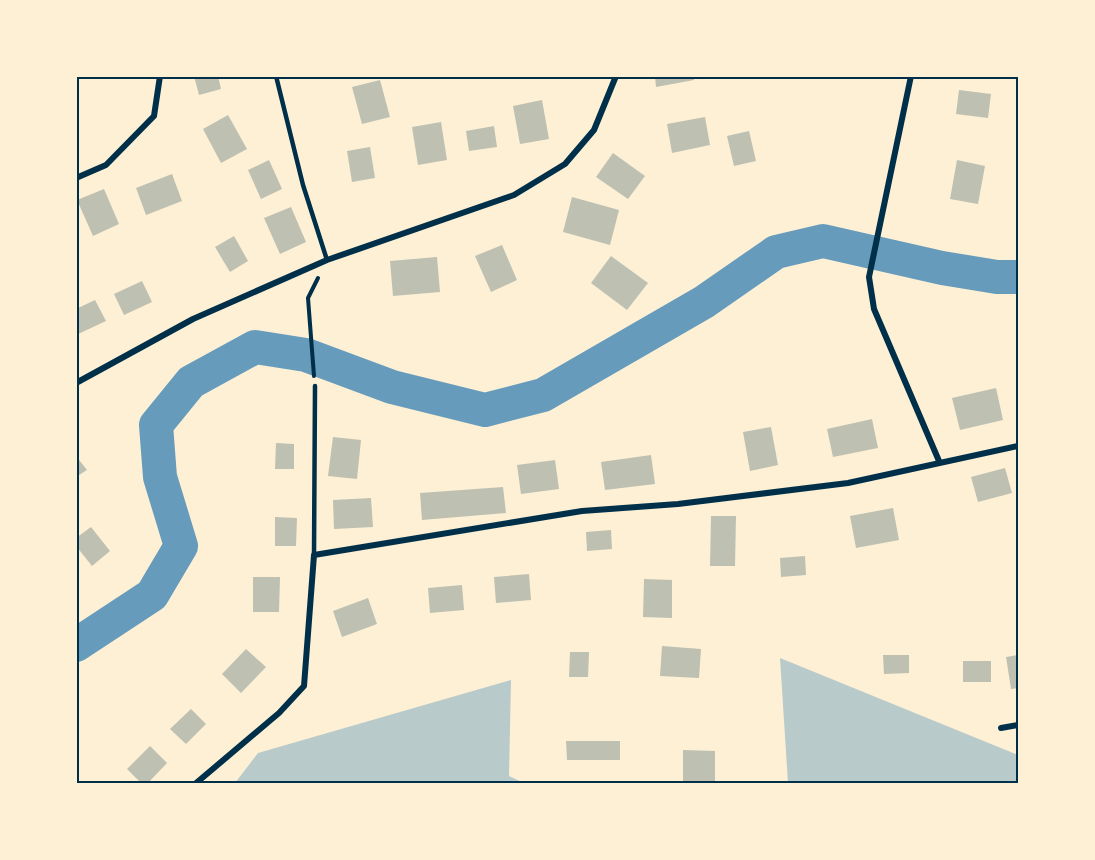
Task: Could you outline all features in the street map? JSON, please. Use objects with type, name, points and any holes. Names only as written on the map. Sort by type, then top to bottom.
[{"type":"street","points":[[76,178],[106,165],[154,116],[160,76]]},
{"type":"street","points":[[76,382],[193,319],[327,260],[514,195],[565,164],[594,130],[616,76]]},
{"type":"street","points":[[911,76],[869,277],[874,309],[939,461]]},
{"type":"street","points":[[195,783],[279,713],[304,686],[314,555],[582,511],[678,504],[848,483],[939,461],[1018,446]]},
{"type":"street","points":[[1001,728],[1018,726]]},
{"type":"lane","points":[[276,76],[303,185],[327,260]]},
{"type":"lane","points":[[314,555],[315,386]]},
{"type":"path","points":[[315,386],[308,298],[327,260]]},
{"type":"shaded area","points":[[780,658],[1018,755],[1018,783],[788,783]]},
{"type":"shaded area","points":[[511,680],[509,776],[524,783],[235,783],[258,753]]},
{"type":"building","points":[[194,76],[218,76],[221,89],[199,95]]},
{"type":"building","points":[[655,76],[694,76],[694,80],[656,87]]},
{"type":"building","points":[[380,80],[390,117],[362,124],[352,87]]},
{"type":"building","points":[[959,90],[991,94],[988,118],[956,114]]},
{"type":"building","points":[[542,100],[549,139],[520,144],[513,106]]},
{"type":"building","points":[[228,115],[247,149],[221,163],[203,129]]},
{"type":"building","points":[[705,117],[710,145],[672,153],[667,124]]},
{"type":"building","points":[[441,122],[447,160],[418,165],[412,127]]},
{"type":"building","points":[[494,126],[497,147],[469,151],[466,131]]},
{"type":"building","points":[[749,131],[756,161],[734,166],[727,136]]},
{"type":"building","points":[[370,147],[375,178],[352,182],[347,151]]},
{"type":"building","points":[[613,153],[645,176],[628,199],[596,177]]},
{"type":"building","points":[[269,160],[282,189],[261,199],[248,170]]},
{"type":"building","points":[[957,160],[985,166],[978,204],[950,199]]},
{"type":"building","points":[[172,174],[182,201],[146,215],[136,188]]},
{"type":"building","points":[[104,189],[119,224],[93,236],[77,200]]},
{"type":"building","points":[[572,197],[619,210],[610,245],[563,232]]},
{"type":"building","points":[[291,207],[306,242],[280,254],[264,218]]},
{"type":"building","points":[[234,236],[248,261],[230,272],[215,247]]},
{"type":"building","points":[[502,245],[517,280],[491,292],[475,256]]},
{"type":"building","points":[[611,256],[648,283],[627,310],[591,283]]},
{"type":"building","points":[[437,257],[440,292],[393,296],[390,261]]},
{"type":"building","points":[[142,281],[152,302],[124,315],[114,294]]},
{"type":"building","points":[[95,300],[106,321],[76,335],[76,309]]},
{"type":"building","points":[[996,388],[1003,420],[960,430],[952,398]]},
{"type":"building","points":[[872,419],[878,448],[833,457],[827,429]]},
{"type":"building","points":[[771,427],[778,465],[750,471],[743,432]]},
{"type":"building","points":[[333,437],[361,440],[357,479],[328,476]]},
{"type":"building","points":[[276,443],[294,444],[294,469],[275,469]]},
{"type":"building","points":[[651,455],[655,484],[605,490],[601,462]]},
{"type":"building","points":[[76,456],[87,470],[76,477]]},
{"type":"building","points":[[555,460],[559,489],[521,494],[517,465]]},
{"type":"building","points":[[1005,468],[1012,493],[978,502],[971,477]]},
{"type":"building","points":[[503,487],[506,513],[422,520],[420,493]]},
{"type":"building","points":[[371,498],[373,527],[334,529],[333,500]]},
{"type":"building","points":[[893,508],[899,540],[856,548],[850,516]]},
{"type":"building","points":[[711,516],[736,516],[735,566],[710,566]]},
{"type":"building","points":[[275,517],[297,518],[296,546],[275,546]]},
{"type":"building","points":[[91,527],[110,551],[92,566],[76,546],[76,538]]},
{"type":"building","points":[[611,530],[612,549],[587,551],[586,532]]},
{"type":"building","points":[[805,556],[806,575],[781,577],[780,558]]},
{"type":"building","points":[[529,574],[531,600],[496,603],[494,577]]},
{"type":"building","points":[[253,577],[280,577],[279,612],[253,612]]},
{"type":"building","points":[[644,579],[672,580],[672,618],[643,617]]},
{"type":"building","points":[[462,585],[464,610],[430,613],[428,588]]},
{"type":"building","points":[[368,598],[377,624],[342,637],[333,611]]},
{"type":"building","points":[[662,646],[701,649],[699,678],[660,676]]},
{"type":"building","points":[[246,649],[266,667],[241,693],[222,674]]},
{"type":"building","points":[[570,652],[589,652],[588,677],[569,677]]},
{"type":"building","points":[[883,655],[909,655],[909,673],[884,674]]},
{"type":"building","points":[[1018,655],[1018,688],[1011,689],[1006,657]]},
{"type":"building","points":[[963,661],[991,661],[991,682],[963,682]]},
{"type":"building","points":[[191,709],[206,724],[186,744],[170,729]]},
{"type":"building","points":[[566,741],[620,741],[620,760],[567,760]]},
{"type":"building","points":[[150,746],[167,763],[147,784],[142,784],[127,769]]},
{"type":"building","points":[[683,750],[715,751],[715,784],[683,784]]},
{"type":"waterway","points":[[76,645],[152,595],[181,546],[160,477],[156,425],[191,382],[255,347],[306,355],[392,387],[485,410],[543,395],[704,302],[776,252],[823,241],[942,268],[997,277],[1018,277]]}]
